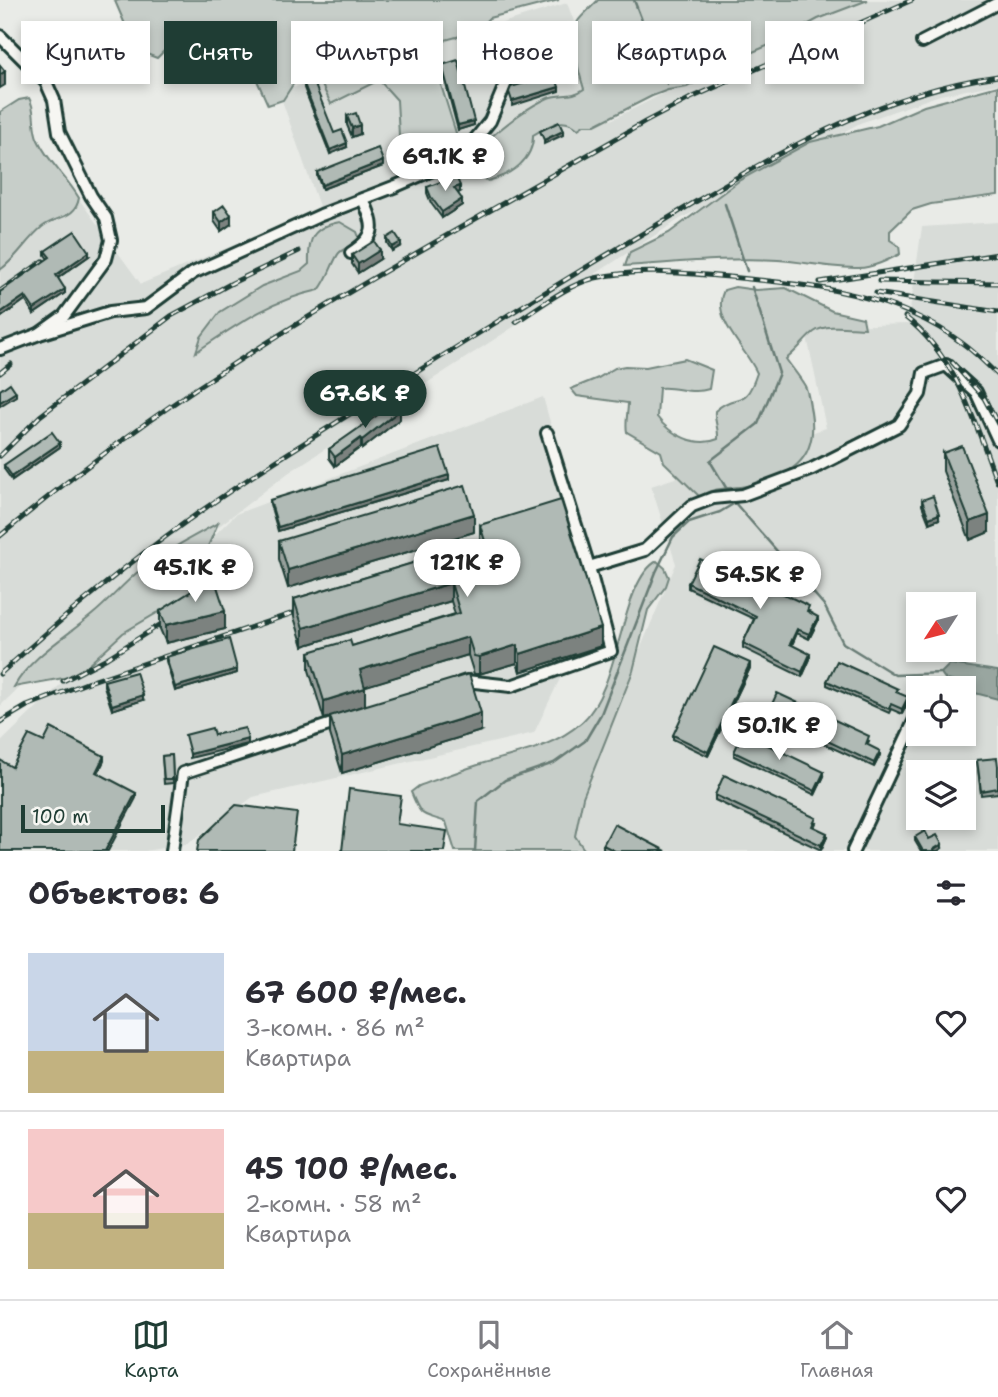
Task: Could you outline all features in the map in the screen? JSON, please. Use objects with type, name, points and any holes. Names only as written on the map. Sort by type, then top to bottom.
[{"type":"street","points":[[922,42],[998,3]]},
{"type":"street","points":[[0,36],[46,82],[54,100],[59,132],[91,196],[106,218],[111,240],[106,259],[64,316],[39,334]]},
{"type":"street","points":[[0,349],[110,312],[146,308],[193,273],[321,215],[451,162],[473,142],[490,121],[505,84]]},
{"type":"street","points":[[351,253],[366,243],[373,230],[372,218],[363,199]]},
{"type":"street","points":[[589,567],[645,550],[692,506],[713,498],[744,495],[812,469],[899,425],[920,394],[924,373],[946,365],[976,392],[998,440]]},
{"type":"street","points":[[453,685],[466,681],[511,686],[611,651],[589,567],[547,433]]},
{"type":"street","points":[[172,851],[183,773],[350,719]]},
{"type":"street","points":[[853,851],[906,739]]},
{"type":"shaded area","points":[[559,0],[486,21],[457,21],[457,37],[445,40],[443,45],[443,21],[291,21],[291,84],[293,84],[283,100],[268,105],[259,84],[277,84],[277,21],[164,21],[164,51],[157,58],[150,55],[150,21],[124,21],[115,1]]},
{"type":"shaded area","points":[[598,0],[868,0],[814,21],[765,21],[765,47],[751,53],[751,21],[592,21],[592,84],[693,84],[652,96],[595,125],[584,125],[578,129],[561,122],[550,125],[533,135],[530,152],[520,165],[505,175],[488,181],[480,176],[473,158],[476,149],[510,121],[538,103],[548,98],[575,94],[584,89],[578,64],[580,18]]},
{"type":"shaded area","points":[[849,0],[998,0],[998,84],[940,95],[860,123],[680,219],[288,473],[60,648],[0,706],[0,183],[43,150],[141,284],[320,209],[279,92],[305,84],[443,84],[443,41],[457,37],[457,84],[578,84],[578,32],[592,69],[592,84],[597,84],[611,120],[682,84],[751,84],[751,49],[765,42],[765,84],[864,84],[864,21],[807,21]]},
{"type":"shaded area","points":[[567,3],[574,21],[509,21]]},
{"type":"shaded area","points":[[321,84],[371,84],[331,104]]},
{"type":"shaded area","points":[[383,84],[441,84],[456,133],[452,150],[417,168],[400,153],[397,100]]},
{"type":"shaded area","points":[[998,86],[998,195],[931,204],[912,210],[890,231],[890,240],[899,246],[900,254],[864,268],[759,259],[625,266],[630,252],[669,233],[740,180],[810,142],[878,126],[924,106]]},
{"type":"shaded area","points":[[29,98],[38,140],[79,198],[74,210],[42,227],[0,270],[0,112],[19,100]]},
{"type":"shaded area","points":[[340,222],[357,232],[360,240],[339,253],[319,290],[269,307],[196,352],[201,337],[220,312],[262,286],[301,271],[309,264],[309,248],[314,236],[323,227]]},
{"type":"shaded area","points":[[998,222],[998,851],[555,851],[676,564],[651,486],[826,428],[805,327],[908,324],[922,227]]},
{"type":"shaded area","points":[[735,287],[756,290],[786,288],[832,311],[863,318],[865,328],[819,329],[786,359],[805,386],[811,412],[810,443],[798,464],[775,478],[746,486],[715,490],[700,497],[664,462],[661,452],[627,432],[628,403],[577,396],[571,389],[615,368],[646,367],[685,359],[712,370],[709,389],[696,391],[659,388],[657,417],[669,429],[684,438],[701,442],[718,439],[715,411],[744,397],[757,373],[731,333],[722,311],[724,290]]},
{"type":"shaded area","points":[[543,397],[599,597],[534,733],[253,797],[187,844],[145,851],[0,851],[0,743],[236,514]]},
{"type":"shaded area","points":[[218,523],[206,551],[204,582],[195,600],[157,613],[123,633],[86,667],[69,677],[14,687],[39,656],[99,609],[140,570]]},
{"type":"shaded area","points":[[657,561],[665,568],[669,577],[666,586],[648,610],[633,671],[583,797],[575,836],[585,851],[455,851],[446,822],[423,814],[411,792],[419,786],[460,771],[548,743],[582,722],[595,706],[605,685],[635,590],[645,572]]},
{"type":"shaded area","points":[[950,664],[998,671],[998,699],[976,693],[976,676],[943,676],[941,673]]},
{"type":"building","points":[[457,60],[457,84],[464,84],[474,121],[458,125],[443,65]]},
{"type":"building","points":[[304,84],[315,84],[334,133],[342,130],[347,143],[330,150]]},
{"type":"building","points":[[521,84],[558,84],[559,87],[512,101],[509,92],[511,87]]},
{"type":"building","points":[[356,113],[360,125],[352,128],[347,116]]},
{"type":"building","points":[[559,122],[563,131],[544,140],[540,131]]},
{"type":"building","points":[[378,148],[383,161],[322,185],[317,172]]},
{"type":"building","points":[[456,176],[460,186],[454,188],[462,199],[442,212],[427,187]]},
{"type":"building","points":[[224,205],[231,215],[221,222],[214,212]]},
{"type":"building","points":[[75,231],[89,252],[56,275],[65,289],[34,309],[25,296],[0,313],[0,292],[50,257],[45,251]]},
{"type":"building","points":[[395,233],[401,242],[392,247],[387,238]]},
{"type":"building","points":[[374,241],[380,250],[358,264],[352,255]]},
{"type":"building","points":[[10,383],[16,392],[0,402],[0,390]]},
{"type":"building","points":[[395,403],[400,410],[335,457],[329,449]]},
{"type":"building","points":[[52,432],[60,443],[12,476],[4,465]]},
{"type":"building","points":[[962,446],[989,515],[970,522],[943,453]]},
{"type":"building","points":[[440,448],[449,475],[278,527],[270,500]]},
{"type":"building","points":[[465,485],[474,514],[288,570],[279,541]]},
{"type":"building","points":[[933,496],[939,514],[929,518],[922,500]]},
{"type":"building","points":[[561,500],[601,628],[520,654],[517,645],[479,657],[474,656],[468,637],[360,670],[365,688],[324,701],[309,652],[350,640],[352,646],[460,613],[451,583],[303,628],[294,599],[485,541],[480,525]]},
{"type":"building","points":[[700,559],[708,563],[710,559],[809,606],[807,611],[818,617],[809,634],[797,629],[790,644],[810,654],[802,672],[743,643],[756,616],[688,583]]},
{"type":"building","points":[[214,577],[225,611],[166,625],[160,611]]},
{"type":"building","points":[[229,639],[237,669],[175,687],[166,657]]},
{"type":"building","points":[[714,647],[750,663],[708,752],[673,735]]},
{"type":"building","points":[[837,661],[898,689],[896,692],[906,696],[906,701],[902,709],[891,704],[889,709],[827,681]]},
{"type":"building","points":[[136,672],[143,695],[112,705],[104,681]]},
{"type":"building","points":[[469,674],[481,713],[342,755],[330,716]]},
{"type":"building","points":[[777,693],[869,736],[866,744],[880,751],[874,763],[768,713]]},
{"type":"building","points":[[51,728],[104,756],[96,772],[136,793],[105,851],[0,851],[0,760],[12,767],[29,735],[44,742]]},
{"type":"building","points":[[212,728],[214,735],[245,728],[248,739],[190,754],[185,735]]},
{"type":"building","points":[[743,733],[824,772],[815,791],[734,752]]},
{"type":"building","points":[[172,755],[173,779],[164,779],[162,756]]},
{"type":"building","points":[[997,758],[998,788],[981,791],[977,760]]},
{"type":"building","points":[[724,775],[816,818],[812,826],[827,833],[821,845],[715,795]]},
{"type":"building","points":[[349,789],[401,796],[397,824],[447,831],[444,851],[342,851]]},
{"type":"building","points":[[236,805],[297,813],[292,851],[197,851],[199,840]]},
{"type":"building","points":[[614,824],[666,851],[615,851],[603,845]]},
{"type":"building","points":[[925,831],[929,839],[937,835],[942,844],[934,849],[935,851],[923,851],[915,837]]},
{"type":"waterway","points":[[634,0],[642,21]]},
{"type":"waterway","points":[[725,204],[747,271]]},
{"type":"waterway","points":[[728,491],[710,461],[758,424],[779,373],[752,287]]},
{"type":"waterway","points":[[475,851],[478,801],[505,780],[554,763],[585,741],[601,714],[656,572],[673,537],[689,522],[720,512],[735,503],[824,605],[843,643],[895,675],[941,673]]},
{"type":"railway","points":[[0,536],[81,471],[164,410],[378,275],[691,98],[912,0]]},
{"type":"railway","points":[[0,674],[115,576],[213,502],[593,263],[755,167],[848,120],[946,86],[998,76]]},
{"type":"railway","points":[[0,456],[40,416],[171,316],[299,251]]},
{"type":"railway","points":[[820,282],[998,254]]},
{"type":"railway","points":[[0,291],[43,261]]},
{"type":"railway","points":[[516,322],[574,286],[611,275],[662,272],[759,280],[850,294],[909,312],[962,343],[998,375]]},
{"type":"railway","points":[[879,281],[998,283]]},
{"type":"railway","points":[[876,293],[998,312]]},
{"type":"railway","points":[[905,317],[923,333],[951,371],[972,414],[997,482]]},
{"type":"railway","points":[[952,362],[984,398],[998,424]]},
{"type":"railway","points":[[0,373],[11,364]]},
{"type":"railway","points":[[0,722],[27,706],[89,682],[311,607]]},
{"type":"railway","points":[[63,681],[107,658],[177,614]]}]
